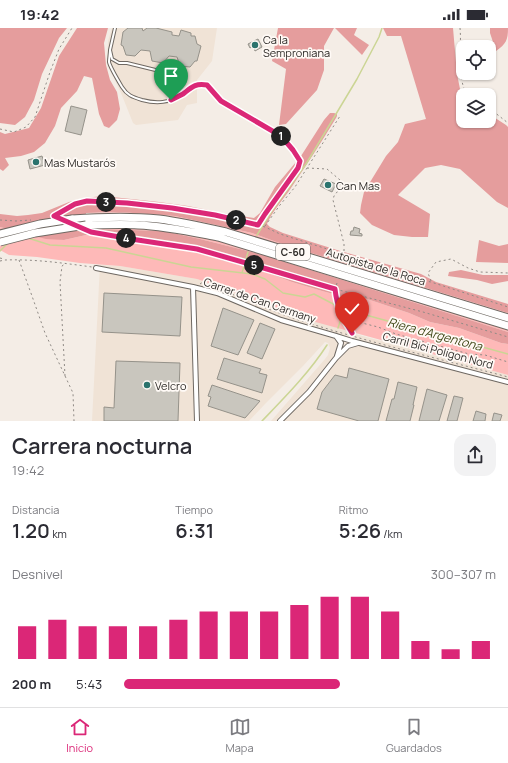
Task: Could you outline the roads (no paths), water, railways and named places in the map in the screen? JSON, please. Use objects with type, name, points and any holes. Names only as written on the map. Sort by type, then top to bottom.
[{"type":"highway","name":"Autopista de la Roca","points":[[0,234],[40,224],[107,217],[160,219],[197,225],[226,232],[508,318]]},
{"type":"highway","name":"Autopista de la Roca","points":[[0,242],[48,230],[121,224],[173,228],[218,237],[508,326]]},
{"type":"street","name":"Carrer de Can Carmany","points":[[96,268],[193,286],[216,293],[281,320],[358,343],[508,382]]},
{"type":"street","points":[[193,286],[197,421]]},
{"type":"street","points":[[336,336],[341,343],[336,358]]},
{"type":"street","points":[[280,421],[309,392],[336,358],[348,346],[358,343]]},
{"type":"lane","points":[[114,28],[109,63],[118,82],[131,97],[151,103],[163,102],[171,100],[198,84],[202,84]]},
{"type":"lane","points":[[110,50],[112,59],[119,63],[184,77]]},
{"type":"waterway","points":[[257,235],[272,211],[306,164],[357,79],[379,37],[382,28]]},
{"type":"waterway","name":"Riera d'Argentona","points":[[28,238],[50,245],[106,248],[191,267],[252,274],[265,279],[283,293],[305,297],[314,294],[344,309],[508,354]]},
{"type":"waterway","points":[[0,251],[9,242]]},
{"type":"waterway","points":[[242,273],[248,252]]},
{"type":"waterway","points":[[338,328],[344,309]]},
{"type":"waterway","points":[[262,421],[305,375],[327,345]]},
{"type":"place","name":"Ca la Semproniana","points":[[255,45]]},
{"type":"place","name":"Mas Mustarós","points":[[36,162]]},
{"type":"place","name":"Can Mas","points":[[328,185]]},
{"type":"place","name":"Velcro","points":[[147,385]]}]
